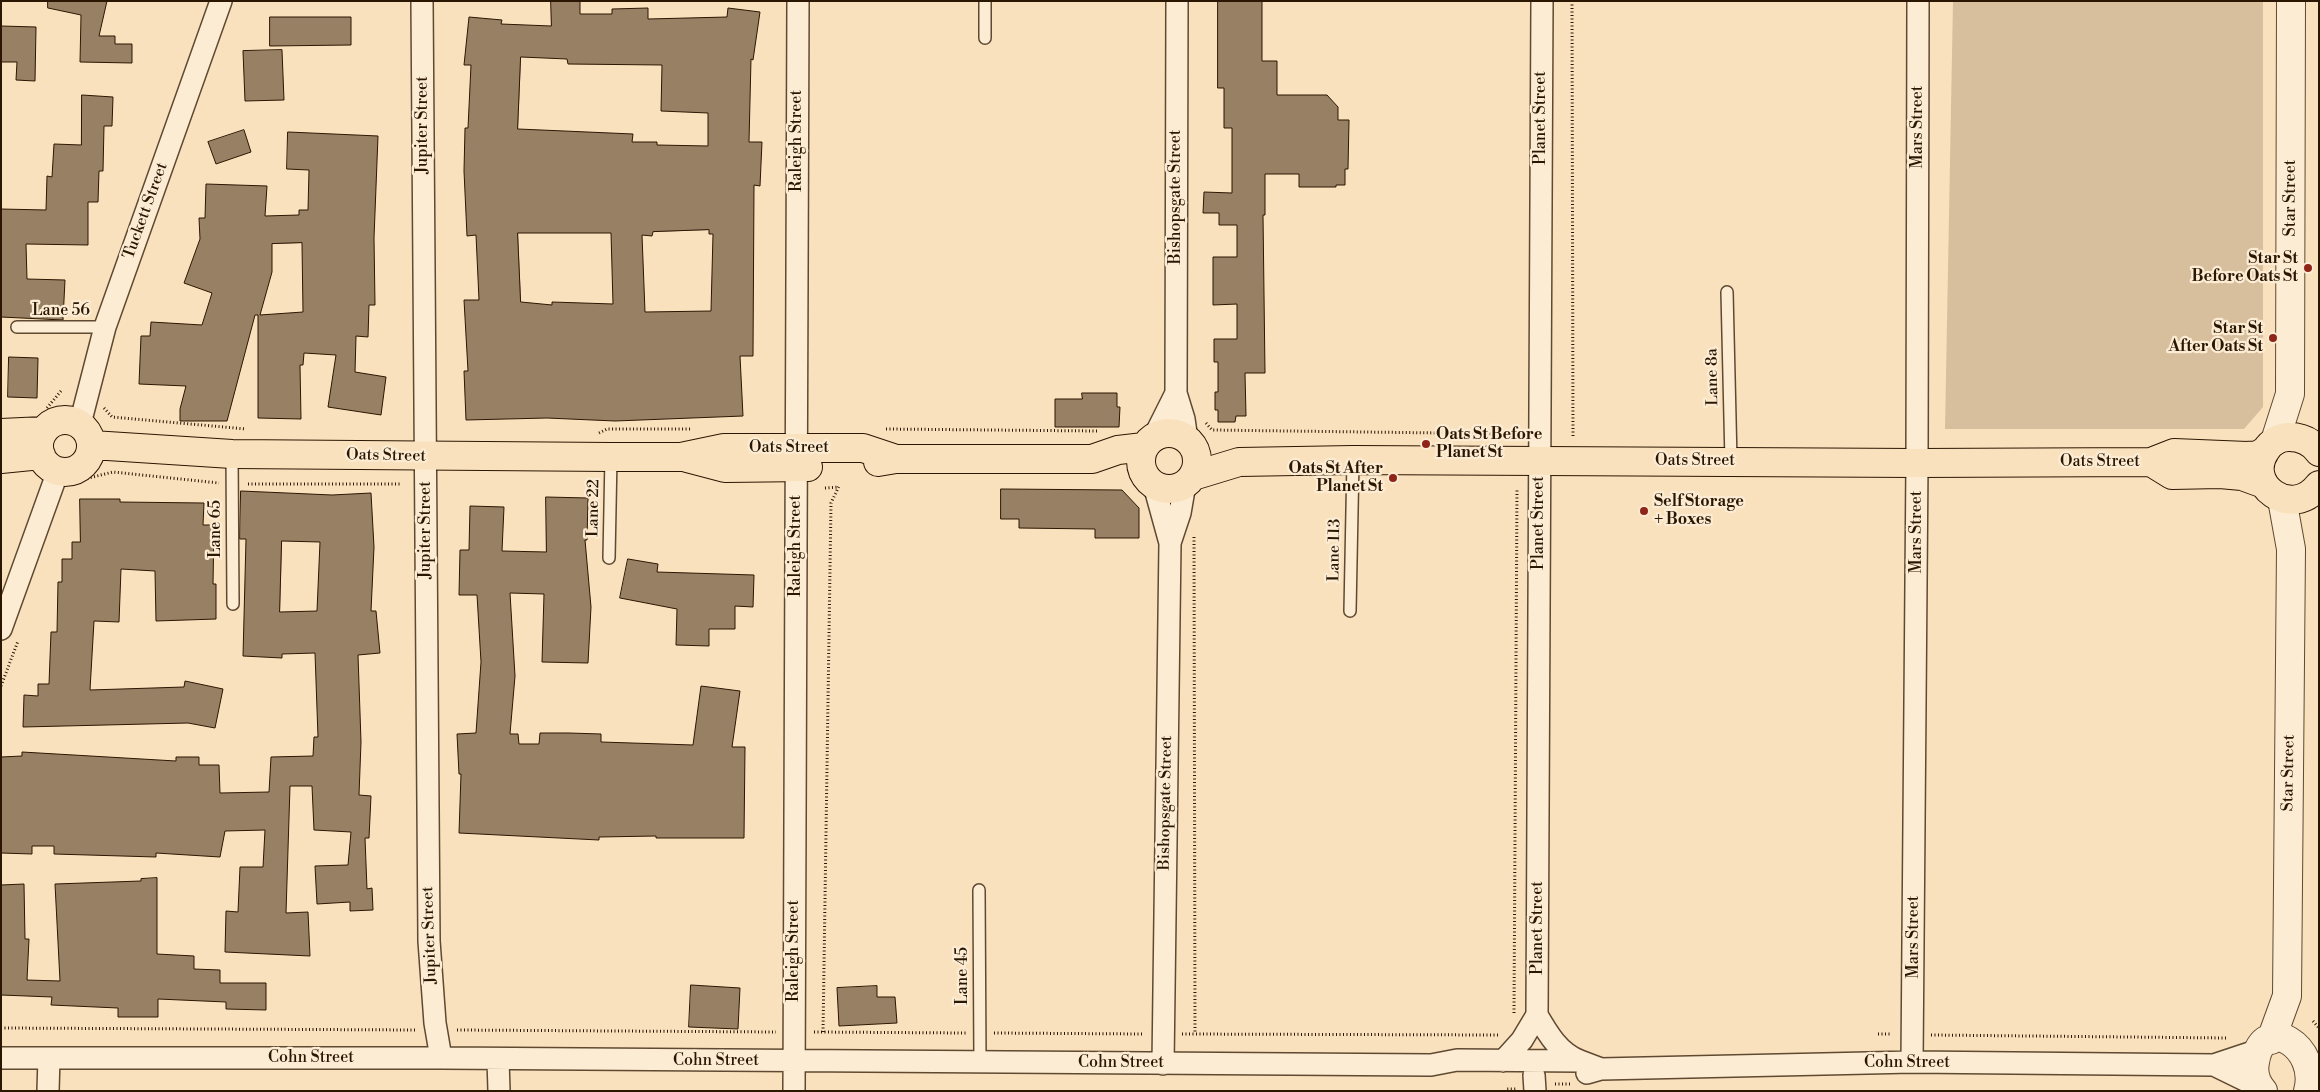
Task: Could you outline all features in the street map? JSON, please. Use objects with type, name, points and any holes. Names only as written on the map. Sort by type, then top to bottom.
[{"type":"main road","points":[[1,433],[47,452],[66,472],[82,467],[91,453],[86,435],[64,419],[56,421],[47,452]]},
{"type":"main road","name":"Oats Street","points":[[86,435],[232,454],[681,457],[724,448],[854,466],[896,459],[1092,459],[1117,469],[1149,460],[1170,433],[1194,435],[1239,462]]},
{"type":"main road","points":[[1189,480],[1197,463],[1194,435]]},
{"type":"main road","name":"Oats Street","points":[[1149,460],[1170,490],[1189,480],[1239,462],[1353,460],[1918,463],[2151,462],[2174,453],[2258,455],[2285,437],[2296,437],[2315,447]]},
{"type":"main road","points":[[2270,446],[2260,468],[2300,491]]},
{"type":"main road","points":[[1,459],[47,452]]},
{"type":"main road","name":"Oats Street","points":[[2151,462],[2172,475],[2220,474],[2242,476],[2300,491]]},
{"type":"street","name":"Tuckett Street","points":[[86,435],[105,328],[221,1]]},
{"type":"street","name":"Jupiter Street","points":[[422,1],[429,941],[433,1005],[442,1058]]},
{"type":"street","name":"Raleigh Street","points":[[794,1091],[798,1]]},
{"type":"street","name":"Bishopsgate Street","points":[[1177,1],[1176,393],[1184,419],[1194,435]]},
{"type":"street","name":"Planet Street","points":[[1536,1018],[1542,1]]},
{"type":"street","name":"Mars Street","points":[[1912,1062],[1918,463],[1918,1]]},
{"type":"street","name":"Star Street","points":[[2270,446],[2290,394],[2292,1]]},
{"type":"street","name":"Bishopsgate Street","points":[[1163,1064],[1170,543],[1149,460],[1176,393]]},
{"type":"street","name":"Star Street","points":[[2290,394],[2315,447]]},
{"type":"street","points":[[1,628],[47,452]]},
{"type":"street","name":"Bishopsgate Street","points":[[1170,543],[1189,480]]},
{"type":"street","name":"Star Street","points":[[2262,1090],[2254,1069],[2287,996],[2291,549],[2300,491]]},
{"type":"street","name":"Star Street","points":[[2287,996],[2313,1039],[2317,1069],[2313,1087]]},
{"type":"street","points":[[1503,1061],[1522,1040],[1536,1018],[1564,1053],[1580,1061]]},
{"type":"street","points":[[2265,1045],[2286,1036],[2313,1039]]},
{"type":"street","name":"Cohn Street","points":[[1431,1065],[1450,1072],[1535,1083],[1582,1075],[1601,1068],[1912,1062],[2214,1065],[2265,1045]]},
{"type":"street","name":"Cohn Street","points":[[1,1058],[442,1058],[1431,1065],[1457,1060],[1580,1061],[1601,1068]]},
{"type":"street","points":[[48,1091],[49,1058]]},
{"type":"street","points":[[498,1059],[499,1091]]},
{"type":"street","name":"Cohn Street","points":[[2214,1065],[2262,1090]]},
{"type":"lane","points":[[985,1],[985,38]]},
{"type":"lane","name":"Lane 8a","points":[[1727,292],[1731,461]]},
{"type":"lane","name":"Lane 56","points":[[18,327],[105,328]]},
{"type":"lane","name":"Lane 65","points":[[232,454],[233,604]]},
{"type":"lane","name":"Lane 22","points":[[609,558],[611,457]]},
{"type":"lane","name":"Lane 113","points":[[1350,611],[1353,460]]},
{"type":"lane","name":"Lane 45","points":[[979,890],[980,1062]]},
{"type":"path","points":[[1572,1],[1573,438]]},
{"type":"path","points":[[105,402],[104,408],[112,417],[248,429]]},
{"type":"path","points":[[877,429],[1101,431]]},
{"type":"path","points":[[1194,435],[1212,430],[1517,434]]},
{"type":"path","points":[[823,1032],[830,503],[839,486],[825,488]]},
{"type":"path","points":[[1514,1019],[1517,488]]},
{"type":"path","points":[[1194,529],[1195,1034]]},
{"type":"path","points":[[1,1028],[1506,1035],[1536,1018]]},
{"type":"path","points":[[1878,1034],[2228,1038]]},
{"type":"shaded area","points":[[1953,1],[2263,1],[2263,407],[2244,429],[1945,429]]},
{"type":"building","points":[[48,1],[107,1],[99,36],[115,36],[115,44],[132,44],[132,63],[80,62],[81,15],[48,8]]},
{"type":"building","points":[[551,1],[580,1],[580,14],[612,14],[612,9],[648,8],[648,19],[727,17],[728,8],[760,12],[753,60],[751,59],[749,142],[762,142],[760,186],[754,185],[753,356],[740,356],[743,416],[615,421],[547,418],[466,420],[464,371],[468,371],[464,300],[479,300],[476,235],[467,236],[464,171],[465,128],[468,128],[471,65],[464,65],[469,17],[502,20],[501,24],[551,26]],"holes":[[[521,57],[567,59],[568,64],[662,65],[661,111],[708,113],[708,146],[657,145],[657,142],[632,142],[633,134],[518,129]],[[709,230],[709,234],[713,234],[711,311],[645,312],[642,235],[652,236],[653,232]],[[518,233],[611,233],[613,304],[552,302],[552,305],[521,302]]]},
{"type":"building","points":[[1218,1],[1262,1],[1262,61],[1277,61],[1277,95],[1327,95],[1338,107],[1338,120],[1349,120],[1348,169],[1345,169],[1345,185],[1336,185],[1336,187],[1299,187],[1299,174],[1265,174],[1265,215],[1263,215],[1265,373],[1245,373],[1246,416],[1236,416],[1235,422],[1218,422],[1218,410],[1215,410],[1215,392],[1218,392],[1218,362],[1214,362],[1214,339],[1237,339],[1237,304],[1213,305],[1213,257],[1237,257],[1237,225],[1219,225],[1219,213],[1203,213],[1204,192],[1232,193],[1232,128],[1224,128],[1224,88],[1218,88]]},
{"type":"building","points":[[270,17],[351,17],[351,45],[270,46]]},
{"type":"building","points":[[1,26],[36,27],[35,81],[16,80],[17,62],[1,62]]},
{"type":"building","points":[[282,50],[284,100],[245,101],[243,51]]},
{"type":"building","points":[[82,95],[113,97],[112,126],[104,126],[103,171],[99,171],[98,202],[88,202],[88,245],[26,244],[27,279],[65,280],[63,320],[1,317],[1,209],[46,210],[47,176],[52,177],[54,144],[81,145]]},
{"type":"building","points":[[244,130],[251,152],[216,164],[208,142]]},
{"type":"building","points":[[288,132],[378,136],[374,238],[375,305],[369,305],[368,337],[356,336],[355,372],[386,377],[381,415],[328,407],[336,355],[304,353],[303,365],[300,365],[301,419],[258,418],[258,315],[255,315],[227,421],[180,421],[180,409],[186,386],[139,384],[141,336],[150,336],[151,322],[202,325],[212,293],[184,283],[200,239],[199,218],[205,218],[206,184],[267,186],[265,216],[299,215],[299,210],[308,210],[309,170],[287,169]],"holes":[[[302,243],[303,312],[260,315],[272,272],[272,244]]]},
{"type":"building","points":[[9,357],[38,358],[37,398],[8,397]]},
{"type":"building","points":[[1082,393],[1117,393],[1117,407],[1120,407],[1119,427],[1055,427],[1055,399],[1082,399]]},
{"type":"building","points":[[1001,489],[1122,490],[1139,508],[1139,538],[1095,538],[1095,529],[1019,528],[1019,519],[1001,519]]},
{"type":"building","points":[[241,491],[332,495],[371,493],[374,547],[371,611],[376,611],[380,653],[358,655],[361,742],[359,795],[371,796],[369,838],[365,838],[367,889],[372,888],[373,910],[350,911],[350,902],[317,904],[315,866],[348,865],[351,832],[314,830],[312,786],[290,786],[286,913],[308,912],[310,956],[225,952],[226,911],[238,912],[240,867],[263,867],[265,830],[225,831],[220,857],[156,853],[156,857],[54,854],[54,846],[32,846],[32,854],[1,853],[1,757],[22,756],[22,752],[176,761],[176,757],[199,757],[199,765],[219,765],[220,793],[269,792],[271,757],[313,756],[314,737],[318,737],[315,653],[282,654],[282,658],[243,656],[246,539],[240,539]],"holes":[[[282,541],[320,542],[317,611],[280,612]]]},
{"type":"building","points":[[546,497],[588,498],[587,540],[585,540],[591,607],[588,663],[542,662],[544,594],[510,593],[515,676],[510,734],[518,734],[519,744],[539,744],[540,733],[569,733],[601,734],[601,742],[693,745],[701,686],[740,691],[732,747],[745,747],[744,838],[656,838],[656,836],[599,837],[599,840],[459,833],[461,774],[459,774],[457,734],[476,733],[481,662],[477,595],[459,595],[460,550],[469,550],[470,506],[504,507],[502,551],[546,552]]},
{"type":"building","points":[[80,499],[120,499],[120,502],[204,503],[203,525],[214,525],[213,584],[216,584],[216,619],[156,621],[155,571],[121,569],[119,622],[94,621],[90,690],[184,687],[185,681],[223,689],[215,728],[188,723],[23,727],[24,695],[38,696],[38,684],[49,684],[51,632],[57,632],[58,582],[62,582],[62,559],[72,559],[72,542],[80,542]]},
{"type":"building","points":[[628,559],[658,564],[657,572],[754,575],[753,607],[735,606],[735,629],[709,629],[709,646],[676,645],[677,609],[620,598]]},
{"type":"building","points":[[157,878],[157,954],[194,956],[194,969],[220,970],[220,983],[266,983],[266,1010],[226,1009],[226,1002],[158,999],[158,1017],[118,1017],[118,1008],[51,1005],[52,997],[1,995],[1,885],[24,884],[25,939],[29,939],[27,980],[60,981],[55,884],[141,881],[141,879]]},
{"type":"building","points":[[691,985],[740,988],[738,1029],[689,1027]]},
{"type":"building","points":[[877,986],[877,997],[895,997],[897,1023],[839,1026],[837,988]]},
{"type":"place","name":"Star St Before Oats St","points":[[2308,268]]},
{"type":"place","name":"Star St After Oats St","points":[[2273,338]]},
{"type":"place","name":"Oats St Before Planet St","points":[[1426,444]]},
{"type":"place","name":"Oats St After Planet St","points":[[1393,478]]},
{"type":"place","name":"Self Storage + Boxes","points":[[1644,511]]}]
